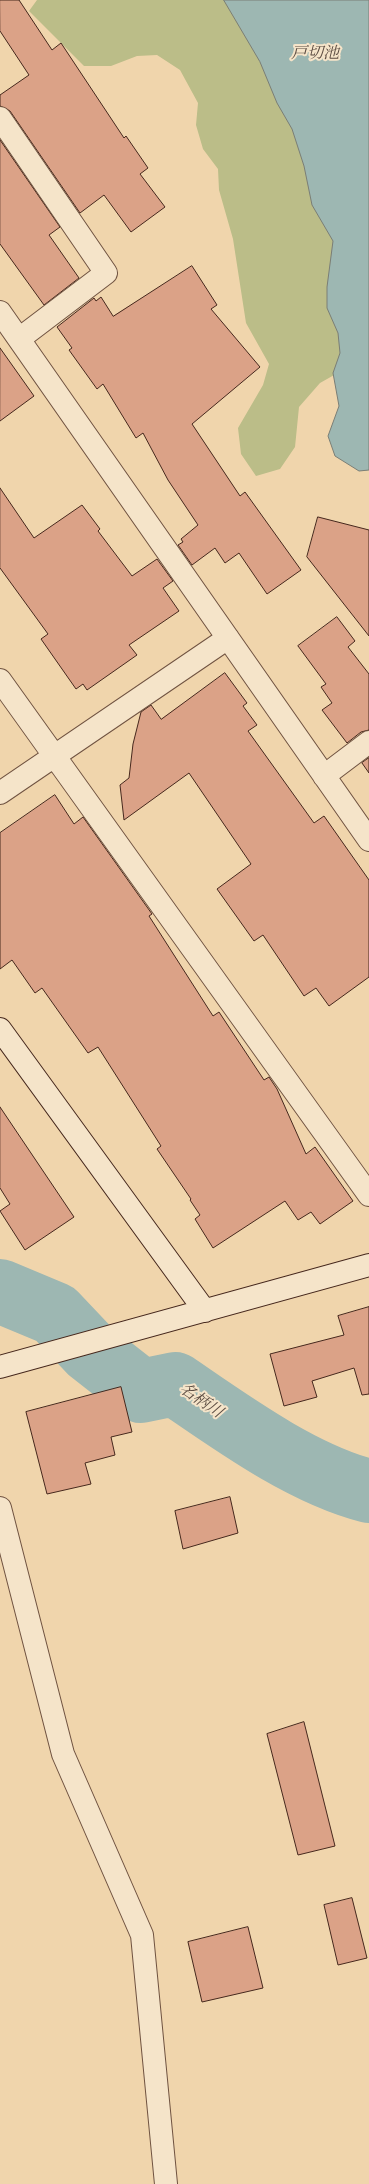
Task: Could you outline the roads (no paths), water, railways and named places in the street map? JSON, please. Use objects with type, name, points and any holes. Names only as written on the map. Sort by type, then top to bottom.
[{"type":"street","points":[[0,118],[106,273],[19,339]]},
{"type":"street","points":[[0,312],[369,840]]},
{"type":"street","points":[[0,793],[228,638]]},
{"type":"street","points":[[0,680],[369,1195]]},
{"type":"street","points":[[324,776],[369,742]]},
{"type":"street","points":[[0,1029],[205,1311]]},
{"type":"street","points":[[0,1367],[124,1334],[369,1265]]},
{"type":"street","points":[[0,1508],[63,1754],[142,1935],[166,2184]]},
{"type":"water","name":"戸切池","points":[[224,0],[369,0],[369,470],[359,471],[335,456],[328,436],[339,406],[333,373],[340,353],[338,333],[327,308],[327,287],[333,241],[312,205],[304,166],[292,129],[277,103],[260,62]]},
{"type":"waterway","name":"名柄川","points":[[0,1291],[55,1314],[90,1351],[141,1391],[175,1384],[244,1431],[293,1460],[318,1473],[369,1491]]}]
